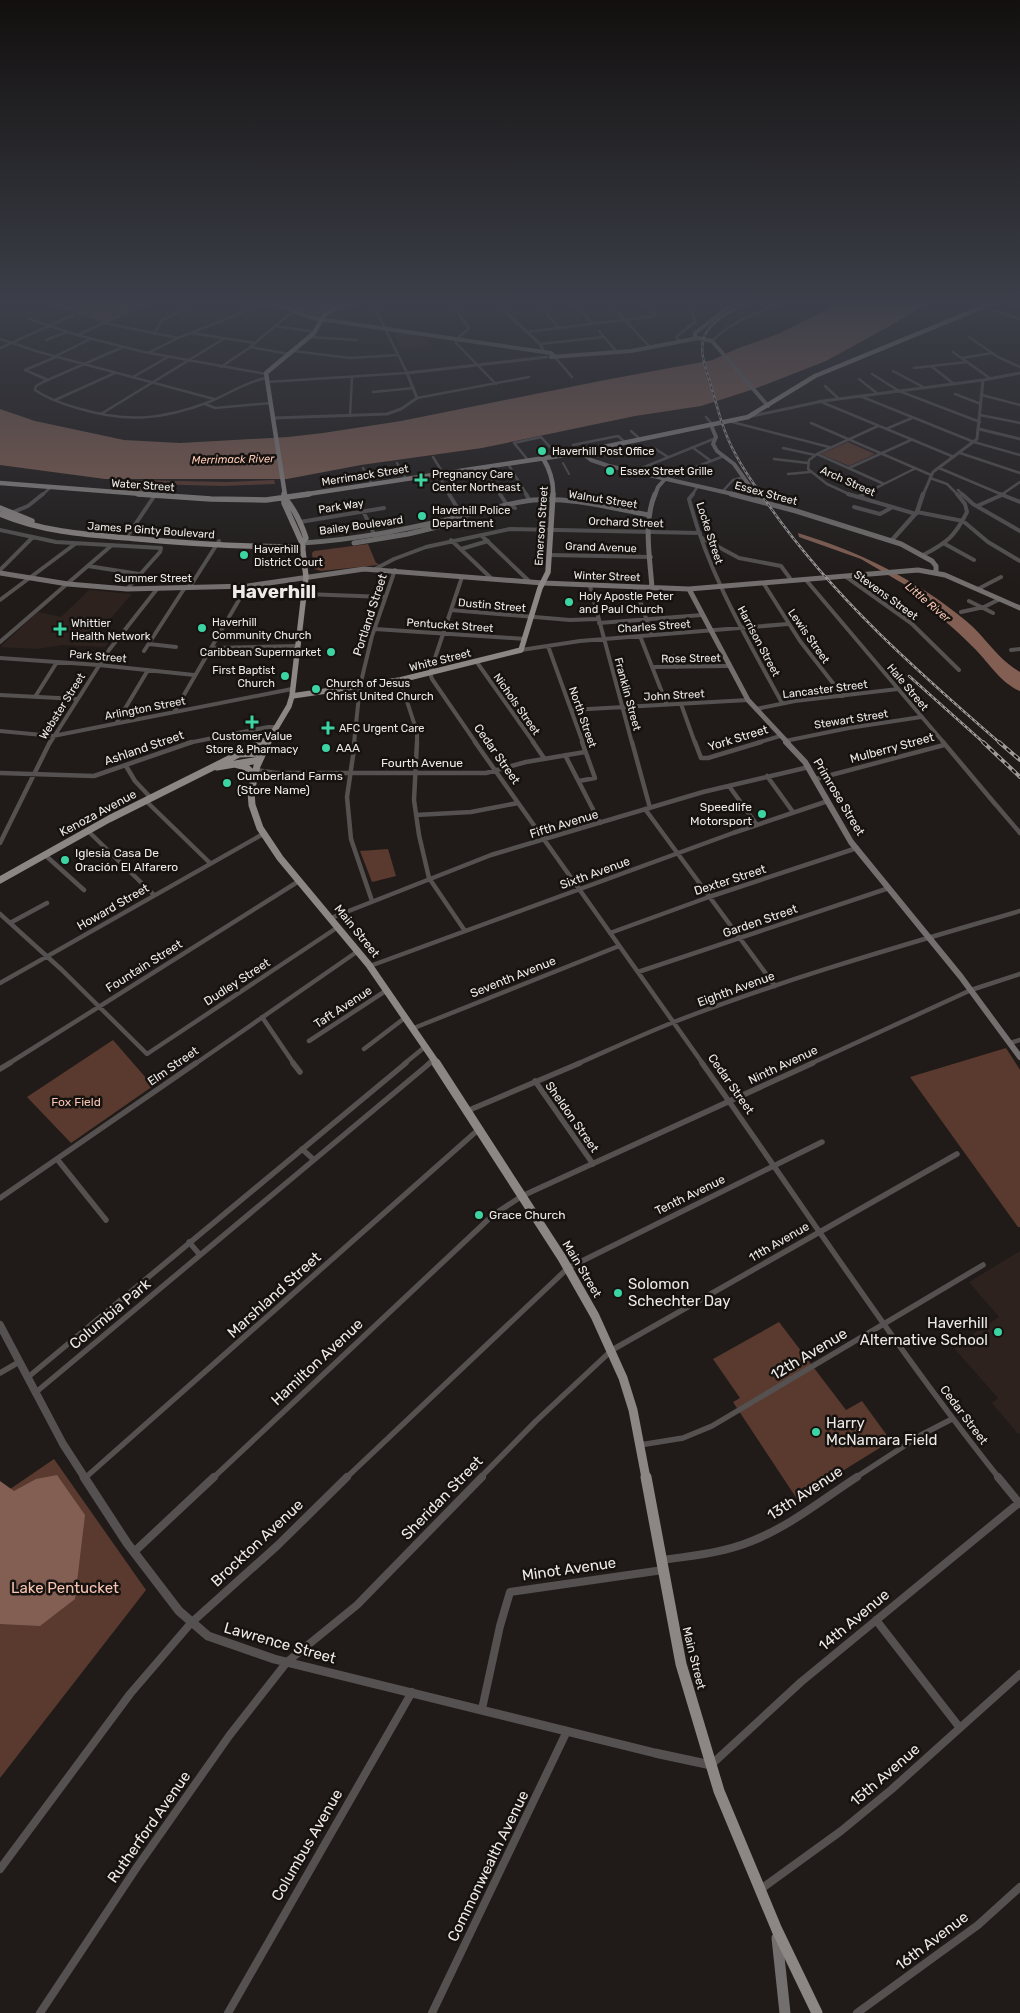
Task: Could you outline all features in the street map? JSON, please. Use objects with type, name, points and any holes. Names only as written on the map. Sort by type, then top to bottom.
[{"type":"main road","points":[[270,396],[285,498]]},
{"type":"main road","points":[[759,396],[768,406]]},
{"type":"main road","name":"Merrimack Street","points":[[285,498],[603,448],[748,417],[783,396]]},
{"type":"main road","points":[[763,400],[776,400]]},
{"type":"main road","points":[[712,425],[716,438],[713,442],[714,447],[733,462],[761,501]]},
{"type":"main road","name":"Essex Street","points":[[581,452],[591,460],[601,464],[761,501],[892,540],[932,561],[936,566],[936,571]]},
{"type":"main road","name":"Emerson Street","points":[[540,459],[554,482],[550,554],[548,572],[543,583]]},
{"type":"main road","points":[[652,588],[649,515],[659,485],[665,479]]},
{"type":"main road","name":"Water Street","points":[[0,483],[155,496],[239,500],[285,498]]},
{"type":"main road","name":"Main Street","points":[[285,498],[300,522],[306,538],[302,545]]},
{"type":"main road","name":"Main Street","points":[[285,498],[286,510],[302,545],[306,577],[305,594],[289,706],[259,760],[255,773],[252,804],[263,834],[278,855],[370,966],[426,1046],[568,1268],[595,1314],[612,1350],[628,1391],[640,1445],[681,1664],[719,1791],[777,1930],[817,2013]]},
{"type":"main road","name":"Bailey Boulevard","points":[[463,518],[507,505],[530,501],[554,501]]},
{"type":"main road","name":"Bailey Boulevard","points":[[302,545],[376,537],[554,501]]},
{"type":"main road","name":"Walnut Street","points":[[554,501],[649,515]]},
{"type":"main road","name":"James P Ginty Boulevard","points":[[0,508],[24,519],[58,527],[127,536]]},
{"type":"main road","name":"James P Ginty Boulevard","points":[[1,515],[49,530],[218,543],[302,545]]},
{"type":"main road","name":"Winter Street","points":[[306,577],[352,570],[375,569],[543,583],[688,589],[907,571],[936,571]]},
{"type":"main road","name":"Summer Street","points":[[0,571],[68,584],[127,589],[247,586],[306,577]]},
{"type":"main road","points":[[936,571],[1019,609]]},
{"type":"main road","points":[[521,650],[543,583]]},
{"type":"main road","name":"Primrose Street","points":[[688,589],[748,700],[809,767],[843,829],[971,990],[1020,1057]]},
{"type":"main road","name":"White Street","points":[[292,693],[400,680],[521,650]]},
{"type":"main road","name":"Kenoza Avenue","points":[[0,880],[88,831],[208,770],[273,733]]},
{"type":"main road","name":"Kenoza Avenue","points":[[234,755],[262,753]]},
{"type":"main road","name":"Kenoza Avenue","points":[[208,770],[259,760]]},
{"type":"main road","points":[[231,764],[246,767],[255,773]]},
{"type":"main road","points":[[777,1930],[785,2013]]},
{"type":"street","points":[[47,396],[101,414],[136,420],[157,418],[205,404],[223,396]]},
{"type":"street","points":[[55,400],[64,396]]},
{"type":"street","points":[[101,414],[131,396]]},
{"type":"street","points":[[200,396],[215,400]]},
{"type":"street","points":[[350,416],[351,396]]},
{"type":"street","points":[[274,418],[381,415],[396,412],[417,398],[429,396]]},
{"type":"street","points":[[748,417],[840,398],[860,396],[974,442],[1020,455]]},
{"type":"street","points":[[913,396],[980,422]]},
{"type":"street","points":[[960,396],[981,404]]},
{"type":"street","points":[[892,540],[916,513],[931,476],[978,437],[982,396]]},
{"type":"street","points":[[986,396],[1020,404]]},
{"type":"street","points":[[819,402],[954,458]]},
{"type":"street","points":[[205,404],[215,408],[271,403]]},
{"type":"street","points":[[768,406],[778,410]]},
{"type":"street","points":[[980,414],[1020,423]]},
{"type":"street","points":[[706,417],[712,425]]},
{"type":"street","points":[[886,429],[912,418]]},
{"type":"street","points":[[728,422],[830,447]]},
{"type":"street","points":[[811,423],[916,468],[947,484],[977,506],[1020,531]]},
{"type":"street","name":"Arch Street","points":[[878,426],[816,454],[808,463],[810,472],[825,483],[891,508],[963,521]]},
{"type":"street","points":[[979,429],[1020,439]]},
{"type":"street","points":[[631,431],[641,440]]},
{"type":"street","points":[[573,445],[618,436],[626,443]]},
{"type":"street","points":[[528,460],[514,443],[542,437],[558,456]]},
{"type":"street","points":[[632,472],[716,438]]},
{"type":"street","points":[[596,440],[603,448]]},
{"type":"street","points":[[850,468],[911,440]]},
{"type":"street","points":[[654,448],[668,457]]},
{"type":"street","points":[[692,448],[711,461]]},
{"type":"street","points":[[784,448],[816,454],[884,484]]},
{"type":"street","points":[[960,453],[1020,473]]},
{"type":"street","points":[[665,479],[724,456]]},
{"type":"street","points":[[433,457],[463,518]]},
{"type":"street","points":[[774,459],[808,463]]},
{"type":"street","points":[[397,463],[406,479]]},
{"type":"street","points":[[563,463],[568,474]]},
{"type":"street","points":[[508,464],[530,501]]},
{"type":"street","points":[[484,467],[507,505],[515,508]]},
{"type":"street","points":[[363,468],[372,484]]},
{"type":"street","points":[[858,497],[916,468]]},
{"type":"street","points":[[939,468],[1020,502]]},
{"type":"street","points":[[788,474],[810,472]]},
{"type":"street","points":[[722,492],[733,480],[744,477]]},
{"type":"street","points":[[977,506],[1004,494],[1020,482]]},
{"type":"street","points":[[923,555],[945,544],[963,521],[967,512],[966,506],[947,484]]},
{"type":"street","name":"Locke Street","points":[[698,486],[690,499],[700,533],[720,587]]},
{"type":"street","points":[[1,515],[12,513],[28,506],[50,488]]},
{"type":"street","points":[[127,536],[155,496]]},
{"type":"street","points":[[854,506],[880,514],[891,508]]},
{"type":"street","name":"Park Way","points":[[300,522],[384,508]]},
{"type":"street","points":[[363,512],[376,537]]},
{"type":"street","points":[[963,521],[988,542],[1020,561]]},
{"type":"street","name":"Orchard Street","points":[[375,569],[403,555],[451,540],[482,536],[510,529],[700,533]]},
{"type":"street","points":[[0,531],[75,544],[161,548],[160,552],[127,589]]},
{"type":"street","points":[[482,536],[530,582]]},
{"type":"street","points":[[0,571],[33,538]]},
{"type":"street","points":[[702,538],[738,558],[781,566],[792,581]]},
{"type":"street","points":[[451,540],[492,579]]},
{"type":"street","points":[[461,549],[488,541]]},
{"type":"street","points":[[144,651],[184,588],[191,585],[218,543]]},
{"type":"street","points":[[0,600],[75,544]]},
{"type":"street","points":[[945,544],[974,560]]},
{"type":"street","points":[[0,642],[112,545]]},
{"type":"street","name":"Grand Avenue","points":[[550,554],[651,557]]},
{"type":"street","points":[[88,566],[140,574]]},
{"type":"street","name":"Portland Street","points":[[372,901],[354,852],[350,834],[348,797],[359,710],[360,686],[375,629],[395,570]]},
{"type":"street","name":"Stevens Street","points":[[845,576],[911,623],[959,670]]},
{"type":"street","points":[[430,673],[462,577]]},
{"type":"street","points":[[978,589],[1001,577]]},
{"type":"street","name":"Hale Street","points":[[806,580],[1020,833]]},
{"type":"street","name":"Lewis Street","points":[[764,584],[788,624],[843,696]]},
{"type":"street","points":[[174,712],[247,586]]},
{"type":"street","name":"Franklin Street","points":[[590,586],[648,808],[678,853],[775,986]]},
{"type":"street","points":[[634,587],[652,636]]},
{"type":"street","name":"Harrison Street","points":[[720,587],[782,703]]},
{"type":"street","name":"Webster Street","points":[[0,843],[53,736],[99,665],[157,589]]},
{"type":"street","points":[[305,594],[385,597]]},
{"type":"street","points":[[961,612],[984,607],[1000,599]]},
{"type":"street","points":[[969,601],[993,613]]},
{"type":"street","name":"Dustin Street","points":[[451,610],[598,621],[646,620],[702,615]]},
{"type":"street","name":"Charles Street","points":[[521,650],[603,639],[788,624]]},
{"type":"street","name":"Pentucket Street","points":[[375,629],[444,632],[525,639]]},
{"type":"street","points":[[640,636],[668,705]]},
{"type":"street","points":[[149,644],[176,647]]},
{"type":"street","points":[[212,648],[298,646]]},
{"type":"street","name":"North Street","points":[[548,646],[595,778],[579,781]]},
{"type":"street","points":[[1011,650],[1020,650]]},
{"type":"street","points":[[673,656],[677,667]]},
{"type":"street","name":"Park Street","points":[[0,658],[99,665],[194,675]]},
{"type":"street","name":"Nichols Street","points":[[476,661],[544,758]]},
{"type":"street","points":[[35,697],[56,662]]},
{"type":"street","name":"Rose Street","points":[[654,668],[728,666]]},
{"type":"street","points":[[117,722],[148,670]]},
{"type":"street","name":"Cedar Street","points":[[430,673],[443,696],[495,771],[674,1022],[952,1419],[1020,1503]]},
{"type":"street","points":[[400,680],[417,732],[414,800],[429,878],[465,931]]},
{"type":"street","name":"Lancaster Street","points":[[756,709],[782,703],[898,689]]},
{"type":"street","name":"Arlington Street","points":[[0,731],[53,736],[117,722],[292,693]]},
{"type":"street","points":[[0,695],[77,699]]},
{"type":"street","name":"John Street","points":[[571,710],[748,700]]},
{"type":"street","name":"York Street","points":[[681,704],[702,758],[782,738]]},
{"type":"street","name":"Stewart Street","points":[[782,738],[921,717]]},
{"type":"street","name":"Ashland Street","points":[[0,773],[94,776],[194,742],[259,729],[273,733]]},
{"type":"street","name":"Mulberry Street","points":[[816,779],[944,745]]},
{"type":"street","name":"Fourth Avenue","points":[[255,773],[486,773],[544,758],[586,752]]},
{"type":"street","points":[[565,755],[600,823]]},
{"type":"street","points":[[126,766],[148,800],[210,863]]},
{"type":"street","name":"Fifth Avenue","points":[[331,918],[491,855],[544,841],[648,808],[767,776],[809,767]]},
{"type":"street","points":[[767,776],[793,812]]},
{"type":"street","points":[[729,786],[757,825]]},
{"type":"street","name":"Sixth Avenue","points":[[370,966],[678,853],[828,801]]},
{"type":"street","points":[[416,816],[471,812],[518,803]]},
{"type":"street","points":[[88,831],[154,895]]},
{"type":"street","name":"Howard Street","points":[[0,983],[263,834]]},
{"type":"street","name":"Dexter Street","points":[[610,933],[710,896],[857,848]]},
{"type":"street","points":[[45,855],[84,890]]},
{"type":"street","name":"Fountain Street","points":[[0,1069],[299,881]]},
{"type":"street","name":"Garden Street","points":[[638,972],[889,888]]},
{"type":"street","points":[[10,923],[47,903]]},
{"type":"street","name":"Eighth Avenue","points":[[467,1110],[674,1022],[775,986],[929,937],[1020,911]]},
{"type":"street","points":[[0,914],[99,1006]]},
{"type":"street","name":"Dudley Street","points":[[99,1006],[147,1054],[338,927]]},
{"type":"street","name":"Seventh Avenue","points":[[414,1028],[619,946]]},
{"type":"street","name":"Elm Street","points":[[0,1198],[358,951]]},
{"type":"street","name":"Ninth Avenue","points":[[522,1196],[971,990],[1020,974]]},
{"type":"street","name":"Taft Avenue","points":[[309,1041],[388,990]]},
{"type":"street","points":[[262,1017],[300,1072]]},
{"type":"street","points":[[364,1049],[406,1017]]},
{"type":"street","points":[[1010,1043],[1020,1040]]},
{"type":"street","name":"Columbia Park","points":[[27,1378],[188,1242],[426,1046]]},
{"type":"street","name":"Columbia Park","points":[[35,1393],[434,1059]]},
{"type":"street","name":"Sheldon Street","points":[[535,1081],[593,1164]]},
{"type":"street","name":"Marshland Street","points":[[85,1478],[479,1129]]},
{"type":"street","name":"Tenth Avenue","points":[[568,1268],[822,1142]]},
{"type":"street","points":[[302,1150],[313,1160]]},
{"type":"street","name":"11th Avenue","points":[[612,1350],[957,1154]]},
{"type":"street","points":[[57,1159],[106,1220]]},
{"type":"street","name":"Hamilton Avenue","points":[[134,1552],[493,1215],[522,1196]]},
{"type":"street","points":[[188,1242],[200,1255]]},
{"type":"street","name":"12th Avenue","points":[[640,1445],[683,1438],[712,1426],[983,1265]]},
{"type":"street","name":"Brockton Avenue","points":[[0,1869],[130,1694],[191,1623],[278,1545],[412,1414],[568,1268]]},
{"type":"street","name":"Lawrence Street","points":[[0,1325],[63,1444],[134,1552],[179,1611],[208,1636],[287,1662],[711,1764]]},
{"type":"street","name":"Sheridan Street","points":[[287,1662],[356,1605],[536,1421],[612,1350]]},
{"type":"street","points":[[0,1373],[19,1362]]},
{"type":"street","name":"13th Avenue","points":[[662,1565],[746,1544],[780,1528],[921,1434],[952,1419]]},
{"type":"street","name":"14th Avenue","points":[[711,1764],[801,1682],[999,1518],[1020,1503]]},
{"type":"street","name":"Minot Avenue","points":[[482,1709],[500,1626],[510,1592],[662,1565]]},
{"type":"street","points":[[876,1620],[960,1728]]},
{"type":"street","name":"Rutherford Avenue","points":[[40,2013],[137,1867],[229,1736],[287,1662]]},
{"type":"street","name":"15th Avenue","points":[[761,1889],[855,1819],[1020,1674]]},
{"type":"street","name":"Columbus Avenue","points":[[228,2013],[412,1691]]},
{"type":"street","name":"Commonwealth Avenue","points":[[432,2013],[568,1731]]},
{"type":"street","name":"16th Avenue","points":[[857,2013],[978,1925],[1020,1887]]},
{"type":"shaded area","name":"Whittier Health Network","points":[[89,590],[132,594],[91,641],[108,643],[105,647],[63,645],[36,649],[0,647],[38,612],[61,617]]},
{"type":"shaded area","name":"Haverhill Alternative School","points":[[1020,1251],[1020,1433],[1018,1434],[992,1403],[998,1398],[953,1347],[999,1317],[969,1282]]},
{"type":"green space","points":[[848,442],[875,454],[849,466],[821,454]]},
{"type":"green space","points":[[130,480],[227,482],[274,480],[275,484],[222,486],[149,484],[143,493],[120,491]]},
{"type":"green space","points":[[368,544],[378,565],[321,571],[314,569],[312,553],[314,551]]},
{"type":"green space","points":[[388,849],[396,876],[372,882],[360,851]]},
{"type":"green space","name":"Fox Field","points":[[113,1040],[153,1086],[71,1143],[27,1097]]},
{"type":"green space","points":[[1006,1048],[1020,1070],[1020,1227],[1018,1227],[910,1077]]},
{"type":"green space","points":[[779,1322],[846,1410],[862,1401],[891,1441],[797,1499],[733,1402],[740,1398],[713,1359]]},
{"type":"green space","name":"Lake Pentucket","points":[[54,1459],[146,1590],[0,1778],[0,1496]]},
{"type":"water","name":"Merrimack River","points":[[526,396],[732,396],[701,406],[635,416],[482,448],[361,465],[287,479],[105,479],[0,465],[0,409],[35,421],[124,440],[180,443],[288,437],[401,421]]},
{"type":"water","name":"Little River","points":[[798,533],[843,549],[886,568],[907,579],[946,605],[972,626],[1004,660],[1020,672],[1020,691],[1006,683],[957,631],[907,591],[907,586],[861,559],[799,537]]},
{"type":"water","points":[[57,1475],[85,1515],[75,1599],[40,1626],[0,1624],[0,1481],[14,1491],[36,1479]]},
{"type":"railway","points":[[714,396],[723,427],[737,457],[759,491],[821,572],[849,603],[908,661],[1000,743]]},
{"type":"railway","points":[[909,676],[984,743]]},
{"type":"railway","points":[[983,742],[1020,777]]},
{"type":"railway","points":[[999,742],[1020,760]]},
{"type":"place","name":"Haverhill Post Office","points":[[542,451]]},
{"type":"place","name":"Essex Street Grille","points":[[610,471]]},
{"type":"place","name":"Pregnancy Care Center Northeast","points":[[421,480]]},
{"type":"place","name":"Haverhill Police Department","points":[[422,516]]},
{"type":"place","name":"Haverhill District Court","points":[[244,555]]},
{"type":"place","name":"Holy Apostle Peter and Paul Church","points":[[569,602]]},
{"type":"place","name":"Haverhill Community Church","points":[[202,628]]},
{"type":"place","name":"Whittier Health Network","points":[[60,629]]},
{"type":"place","name":"Caribbean Supermarket","points":[[331,652]]},
{"type":"place","name":"First Baptist Church","points":[[285,676]]},
{"type":"place","name":"Church of Jesus Christ United Church","points":[[316,689]]},
{"type":"place","name":"Customer Value Store & Pharmacy","points":[[252,722]]},
{"type":"place","name":"AFC Urgent Care","points":[[328,728]]},
{"type":"place","name":"AAA","points":[[326,748]]},
{"type":"place","name":"Cumberland Farms (Store Name)","points":[[227,783]]},
{"type":"place","name":"Speedlife Motorsport","points":[[762,814]]},
{"type":"place","name":"Iglesia Casa De Oración El Alfarero","points":[[65,860]]},
{"type":"place","name":"Grace Church","points":[[479,1215]]},
{"type":"place","name":"Solomon Schechter Day","points":[[618,1293]]},
{"type":"place","name":"Haverhill Alternative School","points":[[998,1332]]},
{"type":"place","name":"Harry McNamara Field","points":[[816,1432]]},
{"type":"district","name":"Haverhill","points":[[274,591]]}]
